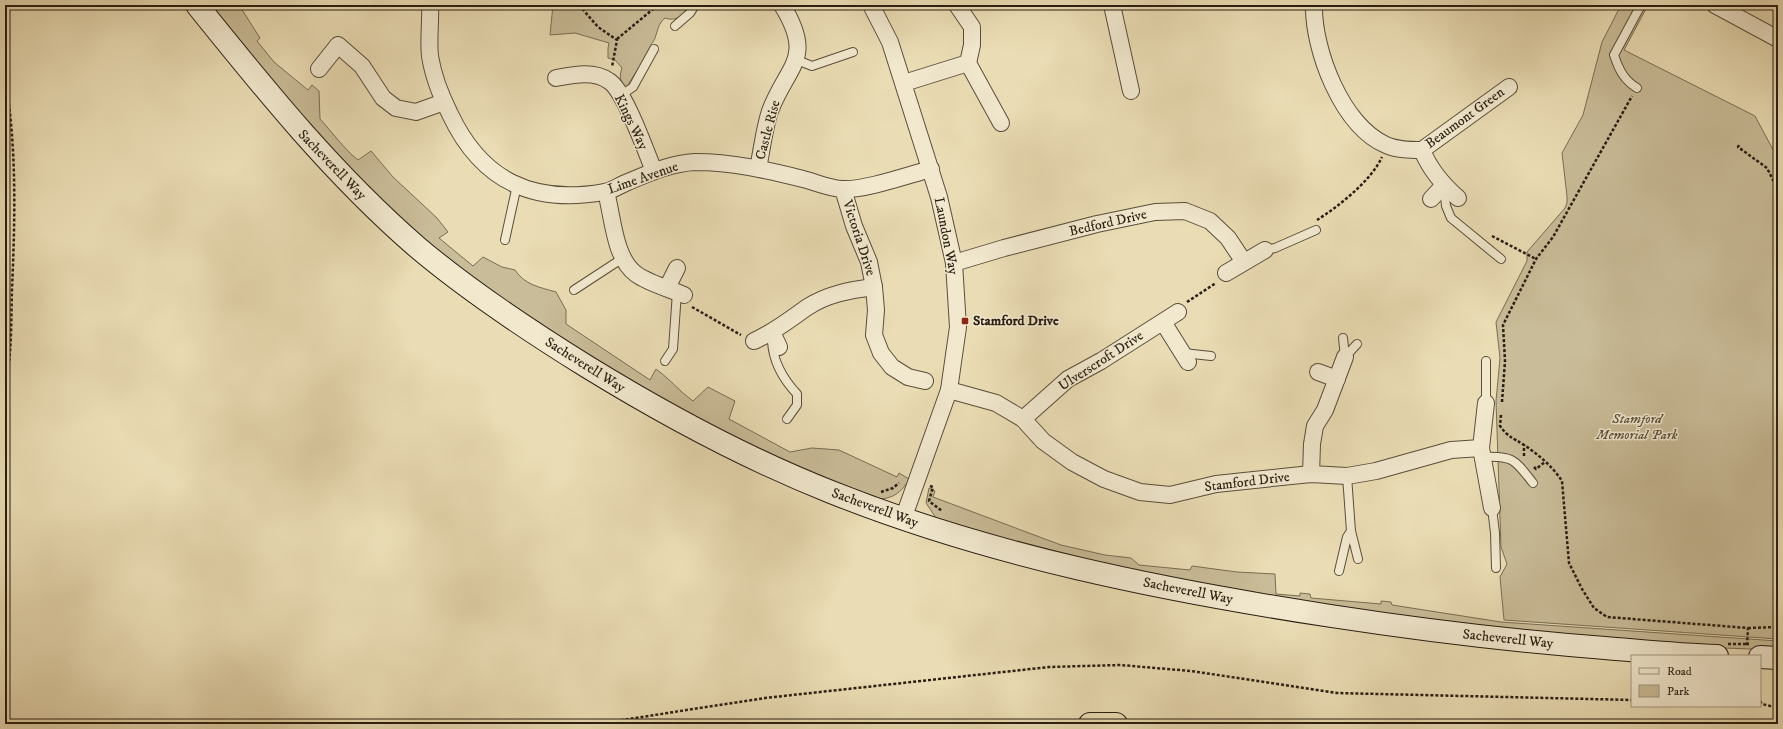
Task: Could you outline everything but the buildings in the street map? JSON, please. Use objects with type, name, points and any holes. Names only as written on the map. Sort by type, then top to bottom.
[{"type":"highway","points":[[1090,724],[1116,724]]},
{"type":"street","name":"Sacheverell Way","points":[[197,5],[268,94],[337,172],[420,249],[484,298],[552,345],[624,390],[698,431],[829,492],[903,518],[1010,552],[1104,574],[1252,604],[1462,635],[1579,646],[1703,655]]},
{"type":"street","name":"Lime Avenue","points":[[430,5],[430,56],[444,102],[468,147],[481,162],[499,176],[517,185],[552,196],[574,196],[606,192],[654,171],[676,164],[694,162],[727,163],[758,168],[843,189],[874,184],[931,169]]},
{"type":"street","name":"Castle Rise","points":[[758,168],[770,113],[777,96],[797,60],[798,42],[793,23],[782,5]]},
{"type":"street","name":"Laundon Way","points":[[871,5],[890,42],[931,169],[954,264],[958,327],[950,390],[903,518]]},
{"type":"street","points":[[957,5],[972,28],[972,45],[968,63],[1000,123]]},
{"type":"street","points":[[1112,5],[1131,91]]},
{"type":"street","name":"Beaumont Green","points":[[1314,5],[1318,45],[1328,75],[1343,103],[1361,128],[1376,140],[1387,146],[1406,150],[1422,150],[1509,87]]},
{"type":"street","points":[[1715,5],[1778,39]]},
{"type":"street","points":[[319,69],[338,45],[362,66],[383,98],[396,108],[416,112],[444,102]]},
{"type":"street","points":[[904,83],[968,63]]},
{"type":"street","name":"Kings Way","points":[[556,78],[584,74],[599,76],[610,81],[628,107],[654,171]]},
{"type":"street","name":"Beaumont Green","points":[[1422,150],[1428,167],[1458,198]]},
{"type":"street","points":[[1431,199],[1444,185]]},
{"type":"street","name":"Victoria Drive","points":[[843,189],[854,226],[869,262],[874,287],[876,310],[874,335],[882,353],[905,384],[925,380]]},
{"type":"street","points":[[606,192],[613,217],[615,236],[623,258],[636,274],[676,292],[677,268]]},
{"type":"street","name":"Bedford Drive","points":[[954,264],[1004,248],[1097,224],[1155,212],[1185,210],[1210,221],[1228,238],[1244,262]]},
{"type":"street","points":[[1226,273],[1265,250]]},
{"type":"street","name":"Victoria Drive","points":[[754,340],[772,332],[808,307],[829,296],[847,290],[874,287]]},
{"type":"street","name":"Ulverscroft Drive","points":[[1023,419],[1068,379],[1101,361],[1178,312]]},
{"type":"street","points":[[1163,322],[1186,358]]},
{"type":"street","points":[[772,332],[779,347]]},
{"type":"street","points":[[1311,474],[1312,444],[1315,426],[1325,410],[1345,357]]},
{"type":"street","points":[[1318,372],[1337,379]]},
{"type":"street","name":"Stamford Drive","points":[[950,390],[996,403],[1023,419],[1044,441],[1072,462],[1104,479],[1140,492],[1170,496],[1216,484],[1311,474],[1347,476],[1376,471],[1451,450],[1482,452]]},
{"type":"street","points":[[1492,508],[1482,452],[1494,404]]},
{"type":"street","points":[[1761,655],[1778,658]]},
{"type":"lane","points":[[675,26],[690,13],[695,5]]},
{"type":"lane","points":[[1637,88],[1626,81],[1618,68],[1614,55],[1640,5]]},
{"type":"lane","points":[[620,96],[633,87],[654,49]]},
{"type":"lane","points":[[797,60],[812,66],[853,52]]},
{"type":"lane","points":[[505,240],[517,185]]},
{"type":"lane","points":[[1444,185],[1446,206],[1451,218],[1501,258]]},
{"type":"lane","points":[[1265,250],[1275,248],[1314,226]]},
{"type":"lane","points":[[574,290],[623,258]]},
{"type":"lane","points":[[664,361],[674,349],[676,292]]},
{"type":"lane","points":[[772,332],[773,356],[789,385],[797,394],[797,405],[787,419]]},
{"type":"lane","points":[[1343,338],[1345,357]]},
{"type":"lane","points":[[1345,357],[1358,344]]},
{"type":"lane","points":[[1186,358],[1211,356]]},
{"type":"lane","points":[[1486,361],[1494,404]]},
{"type":"lane","points":[[1482,452],[1512,459],[1533,483]]},
{"type":"lane","points":[[1347,476],[1351,531],[1358,559]]},
{"type":"lane","points":[[1492,508],[1495,533],[1496,568]]},
{"type":"lane","points":[[1339,572],[1347,537],[1351,531]]},
{"type":"path","points":[[579,5],[598,27],[617,40]]},
{"type":"path","points":[[610,81],[617,40],[658,5]]},
{"type":"path","points":[[5,79],[11,110],[14,235],[9,367],[5,389]]},
{"type":"path","points":[[1494,404],[1505,361],[1503,326],[1536,259],[1553,238],[1637,88]]},
{"type":"path","points":[[1739,145],[1738,147],[1767,168],[1778,190]]},
{"type":"path","points":[[1314,226],[1346,198],[1378,166],[1387,146]]},
{"type":"path","points":[[1488,234],[1536,259]]},
{"type":"path","points":[[1178,312],[1180,307],[1222,279],[1226,273]]},
{"type":"path","points":[[676,292],[689,305],[740,335],[754,340]]},
{"type":"path","points":[[1501,411],[1500,426],[1509,438],[1524,445],[1555,470],[1562,481],[1569,563],[1582,589],[1594,608],[1607,617],[1748,628],[1778,627]]},
{"type":"path","points":[[1529,463],[1536,469],[1545,462]]},
{"type":"path","points":[[1748,628],[1753,654]]},
{"type":"path","points":[[596,724],[765,698],[1049,667],[1120,665],[1191,671],[1337,693],[1631,700]]},
{"type":"path","points":[[1761,703],[1778,708]]},
{"type":"green space","points":[[207,5],[239,5],[260,38],[257,41],[274,62],[308,90],[312,85],[319,91],[320,119],[343,145],[358,160],[371,151],[393,177],[437,218],[448,232],[439,238],[473,266],[483,257],[502,267],[515,270],[523,279],[533,285],[556,292],[566,310],[566,324],[650,380],[656,369],[693,401],[708,387],[735,401],[729,419],[790,452],[812,448],[839,450],[897,477],[899,473],[909,479],[905,485],[897,493],[887,498],[881,499],[868,497],[723,434],[592,360],[452,264],[361,184]]},
{"type":"green space","points":[[553,5],[689,5],[680,17],[673,19],[665,18],[661,23],[658,27],[650,50],[626,88],[621,79],[622,68],[615,60],[608,58],[609,43],[575,33],[550,35]]},
{"type":"green space","name":"Stamford Memorial Park","points":[[1621,5],[1648,5],[1624,50],[1755,116],[1778,159],[1778,639],[1504,620],[1500,577],[1507,564],[1501,547],[1496,401],[1500,358],[1496,322],[1527,261],[1527,252],[1565,208],[1567,203],[1562,153],[1583,115],[1602,42]]},
{"type":"green space","points":[[929,488],[935,491],[933,497],[1061,545],[1105,555],[1131,558],[1139,565],[1190,570],[1192,566],[1237,572],[1275,574],[1276,594],[1300,596],[1300,593],[1310,594],[1311,598],[1381,604],[1381,601],[1391,602],[1392,605],[1501,622],[1778,641],[1778,650],[1696,647],[1597,640],[1278,600],[1046,553],[936,518],[926,503]]},
{"type":"place","name":"Stamford Drive","points":[[965,321]]}]
